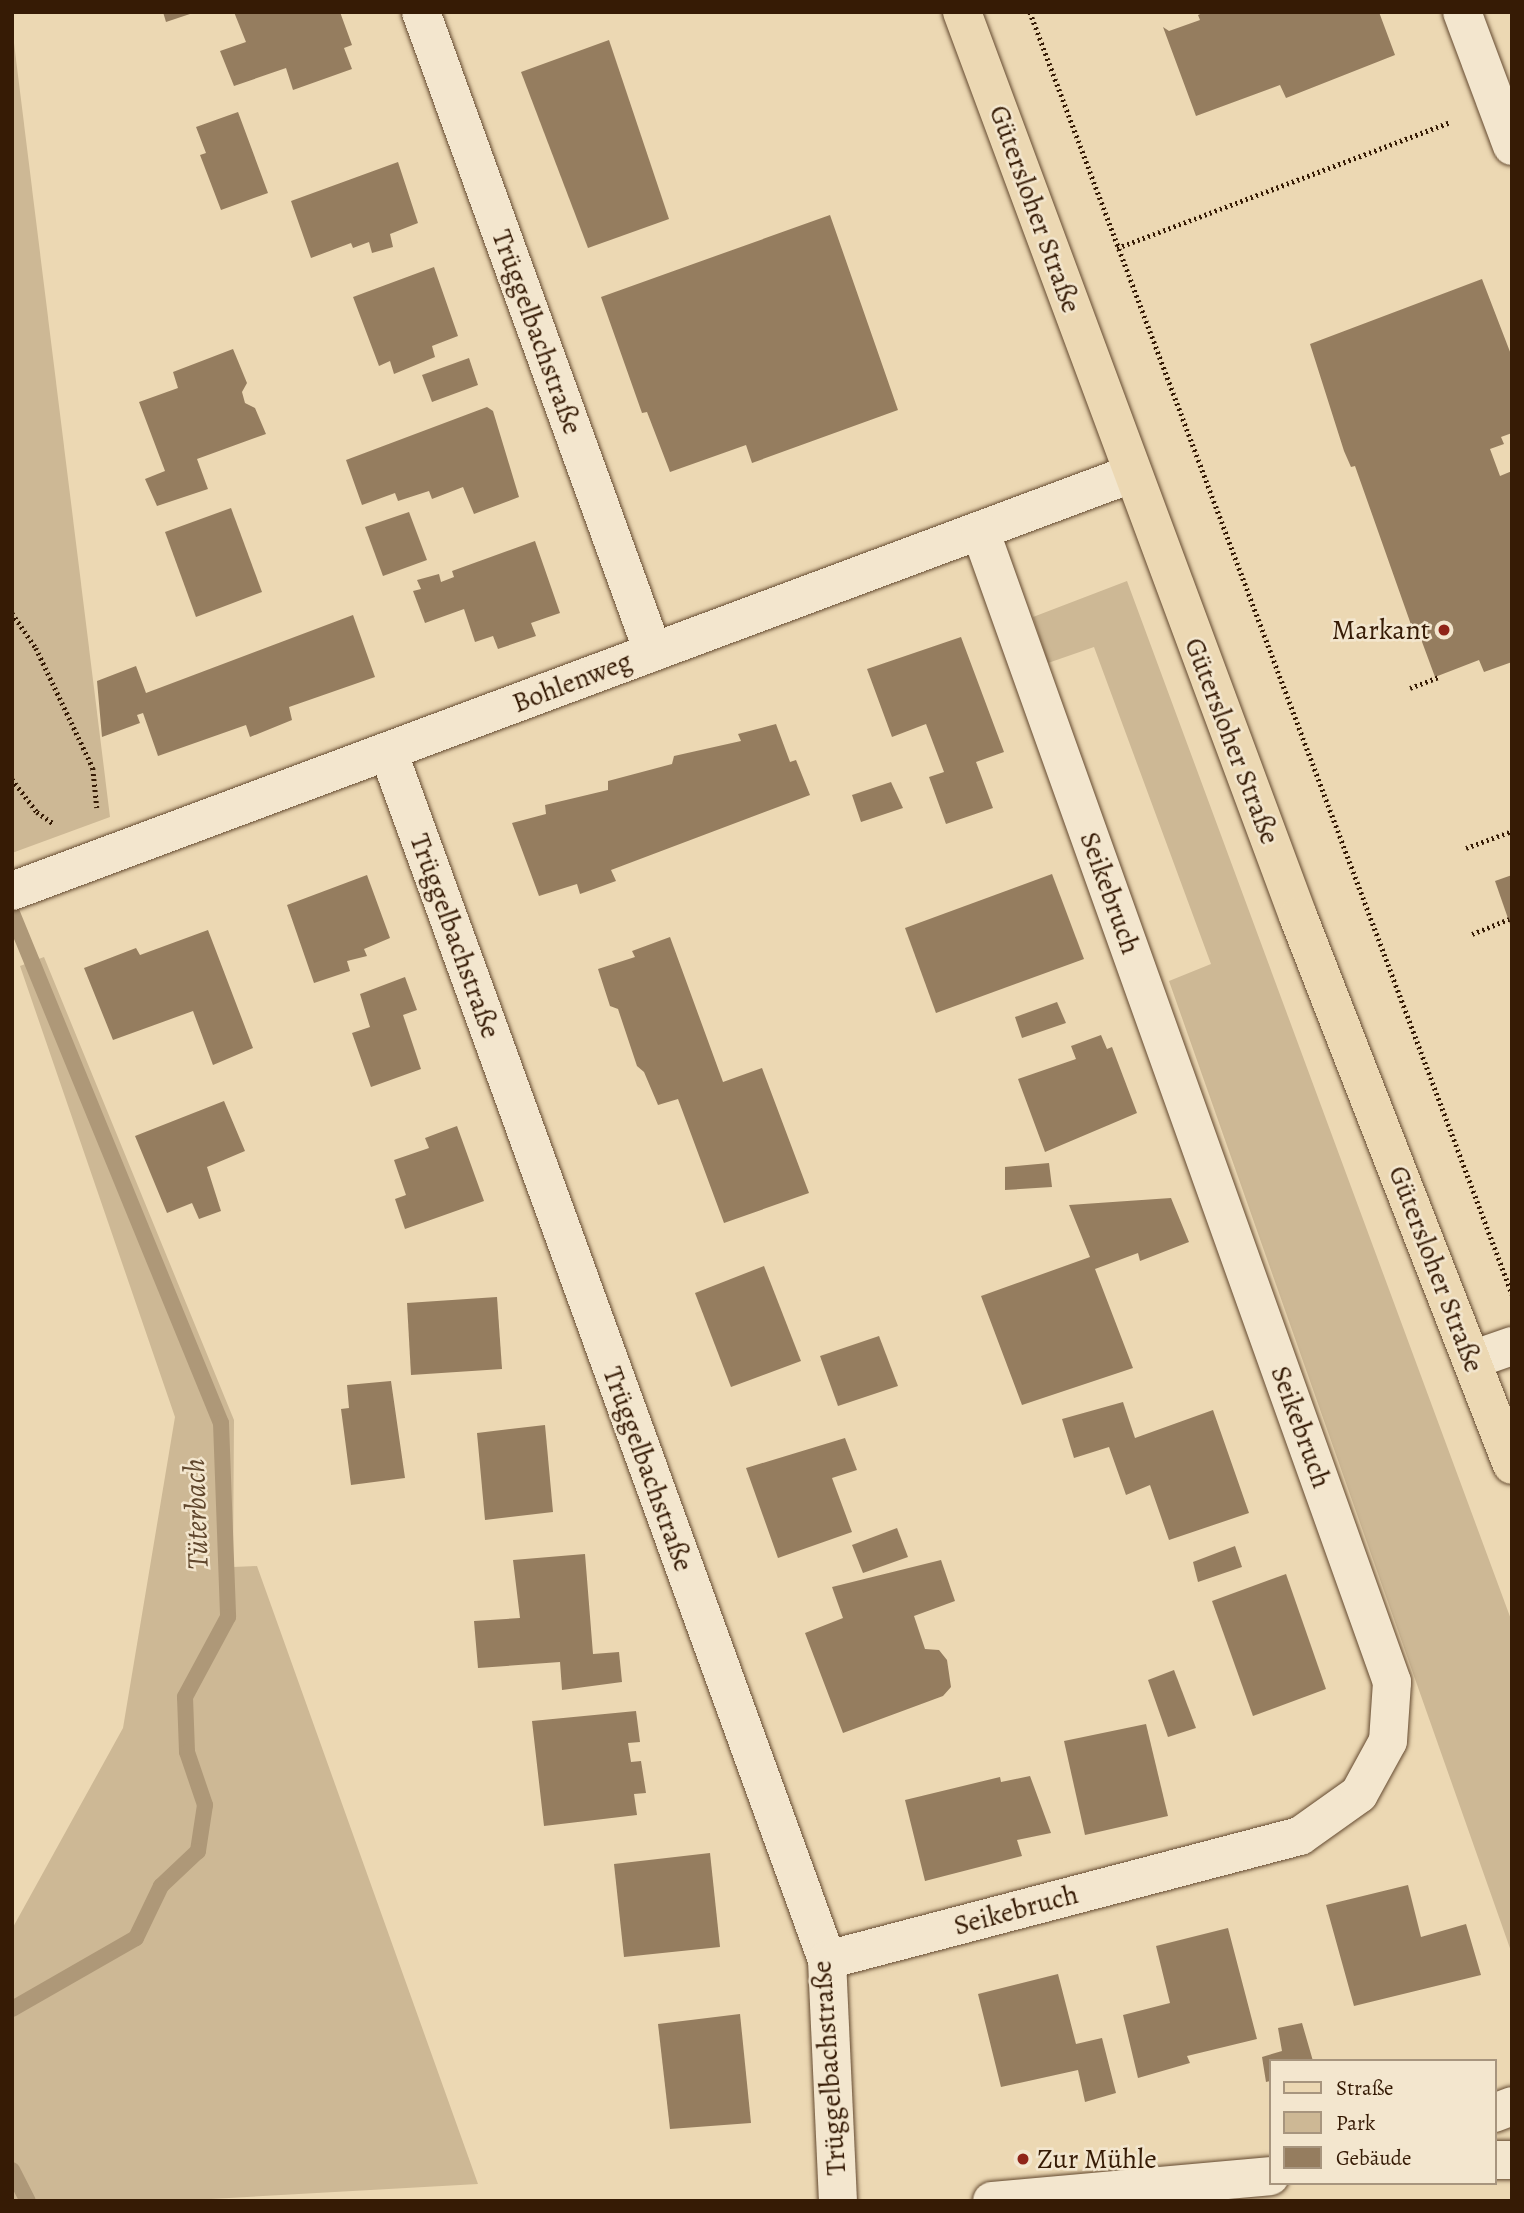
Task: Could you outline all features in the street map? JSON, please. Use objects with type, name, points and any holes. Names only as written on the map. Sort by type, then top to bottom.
[{"type":"main road","name":"Gütersloher Straße","points":[[962,12],[1297,916],[1512,1465]]},
{"type":"street","name":"Trüggelbachstraße","points":[[421,12],[653,652]]},
{"type":"street","points":[[1462,12],[1510,134]]},
{"type":"street","name":"Bohlenweg","points":[[23,887],[1131,474]]},
{"type":"street","name":"Seikebruch","points":[[827,1960],[1300,1836],[1359,1794],[1388,1741],[1392,1682],[980,530]]},
{"type":"street","name":"Trüggelbachstraße","points":[[388,751],[827,1960],[838,2201]]},
{"type":"street","points":[[1472,1360],[1512,1346]]},
{"type":"street","points":[[992,2201],[1268,2176]]},
{"type":"path","points":[[1030,12],[1512,1294]]},
{"type":"path","points":[[1117,248],[1461,118],[1510,134]]},
{"type":"path","points":[[12,613],[36,648],[93,768],[102,857]]},
{"type":"path","points":[[1410,688],[1438,677]]},
{"type":"path","points":[[1466,848],[1512,831]]},
{"type":"path","points":[[1472,934],[1508,919]]},
{"type":"green space","points":[[12,27],[110,817],[12,853]]},
{"type":"green space","points":[[1127,581],[1512,1622],[1512,1954],[1169,981],[1211,964],[1094,647],[1048,663],[1033,617]]},
{"type":"green space","points":[[44,957],[234,1420],[233,1567],[257,1566],[478,2184],[175,2201],[12,2201],[12,1929],[123,1728],[175,1417],[20,966]]},
{"type":"building","points":[[163,12],[192,12],[193,13],[166,22]]},
{"type":"building","points":[[234,12],[340,12],[352,45],[344,48],[352,69],[293,90],[286,68],[234,86],[220,51],[246,42]]},
{"type":"building","points":[[1205,12],[1379,12],[1395,55],[1286,98],[1280,85],[1196,116],[1163,27],[1169,31],[1200,20],[1198,15]]},
{"type":"building","points":[[609,40],[669,219],[588,248],[521,72]]},
{"type":"building","points":[[238,112],[268,193],[221,210],[200,155],[206,153],[196,127]]},
{"type":"building","points":[[398,162],[418,223],[390,234],[393,247],[372,253],[369,242],[353,248],[351,243],[311,258],[291,201]]},
{"type":"building","points":[[830,215],[898,410],[752,463],[746,445],[670,472],[647,412],[642,413],[601,297]]},
{"type":"building","points":[[434,267],[458,336],[432,346],[435,357],[394,374],[390,361],[379,366],[353,297]]},
{"type":"building","points":[[1482,279],[1512,357],[1512,433],[1501,437],[1504,444],[1490,449],[1500,476],[1512,471],[1512,662],[1484,672],[1479,660],[1435,677],[1418,631],[1414,633],[1355,466],[1351,467],[1344,451],[1310,344]]},
{"type":"building","points":[[233,349],[247,383],[242,392],[245,403],[255,408],[266,434],[197,459],[208,489],[157,506],[145,479],[165,471],[139,402],[178,388],[173,372]]},
{"type":"building","points":[[469,358],[478,385],[432,402],[422,375]]},
{"type":"building","points":[[487,407],[493,411],[519,497],[474,514],[463,487],[432,499],[429,491],[398,501],[395,493],[362,505],[346,460]]},
{"type":"building","points":[[231,508],[262,592],[196,617],[165,532]]},
{"type":"building","points":[[409,512],[427,560],[383,576],[365,527]]},
{"type":"building","points":[[535,541],[560,613],[531,623],[536,636],[498,649],[493,636],[475,642],[464,609],[425,623],[413,591],[421,589],[417,580],[439,574],[441,582],[454,577],[452,571]]},
{"type":"building","points":[[353,615],[375,677],[289,707],[292,720],[250,737],[246,725],[158,756],[143,713],[137,715],[140,723],[102,737],[97,681],[136,666],[146,693]]},
{"type":"building","points":[[961,637],[1004,752],[976,762],[993,808],[946,824],[929,777],[944,772],[926,724],[892,737],[867,669]]},
{"type":"building","points":[[776,724],[790,762],[796,760],[810,795],[611,870],[616,881],[580,894],[577,884],[539,896],[512,823],[546,814],[545,805],[608,790],[608,781],[672,764],[674,756],[741,741],[738,734]]},
{"type":"building","points":[[891,782],[903,808],[861,822],[852,795]]},
{"type":"building","points":[[1052,874],[1084,959],[936,1013],[905,928]]},
{"type":"building","points":[[367,875],[390,938],[364,949],[367,956],[347,961],[350,971],[314,983],[287,905]]},
{"type":"building","points":[[1512,875],[1512,927],[1511,927],[1495,881]]},
{"type":"building","points":[[208,930],[253,1048],[213,1065],[193,1011],[113,1040],[84,968],[136,948],[140,955]]},
{"type":"building","points":[[670,937],[723,1082],[762,1068],[809,1193],[724,1223],[678,1099],[658,1105],[644,1072],[637,1066],[618,1009],[610,1006],[598,969],[635,957],[632,951]]},
{"type":"building","points":[[405,977],[417,1010],[403,1015],[421,1069],[371,1087],[352,1033],[370,1027],[360,994]]},
{"type":"building","points":[[1057,1002],[1066,1023],[1022,1038],[1015,1017]]},
{"type":"building","points":[[1101,1035],[1107,1049],[1112,1047],[1137,1113],[1045,1152],[1018,1079],[1076,1059],[1071,1046]]},
{"type":"building","points":[[224,1101],[245,1151],[207,1167],[221,1211],[199,1219],[192,1203],[167,1213],[135,1136]]},
{"type":"building","points":[[457,1126],[484,1201],[405,1229],[395,1199],[406,1195],[394,1160],[429,1148],[425,1138]]},
{"type":"building","points":[[1049,1163],[1052,1187],[1005,1190],[1005,1167]]},
{"type":"building","points":[[1171,1198],[1189,1242],[1140,1261],[1138,1253],[1095,1269],[1133,1368],[1022,1405],[981,1296],[1090,1257],[1069,1205]]},
{"type":"building","points":[[764,1266],[801,1361],[731,1387],[695,1293]]},
{"type":"building","points":[[497,1297],[502,1369],[411,1375],[407,1303]]},
{"type":"building","points":[[879,1336],[898,1386],[838,1406],[820,1356]]},
{"type":"building","points":[[391,1381],[405,1478],[351,1485],[341,1409],[349,1408],[347,1385]]},
{"type":"building","points":[[1123,1402],[1135,1438],[1213,1410],[1249,1513],[1169,1540],[1150,1485],[1126,1495],[1109,1447],[1074,1458],[1062,1419]]},
{"type":"building","points":[[545,1425],[553,1512],[485,1520],[477,1433]]},
{"type":"building","points":[[845,1438],[857,1470],[832,1478],[852,1532],[778,1558],[746,1468]]},
{"type":"building","points":[[897,1528],[908,1557],[863,1573],[852,1545]]},
{"type":"building","points":[[1235,1546],[1242,1567],[1198,1582],[1193,1562]]},
{"type":"building","points":[[585,1554],[593,1654],[619,1652],[622,1682],[562,1690],[560,1662],[478,1668],[474,1621],[520,1618],[513,1560]]},
{"type":"building","points":[[941,1560],[955,1601],[914,1616],[925,1649],[939,1650],[947,1660],[951,1687],[943,1696],[843,1733],[805,1633],[843,1618],[832,1587]]},
{"type":"building","points":[[1286,1574],[1326,1689],[1253,1716],[1212,1601]]},
{"type":"building","points":[[1174,1670],[1196,1728],[1168,1737],[1148,1680]]},
{"type":"building","points":[[636,1711],[640,1742],[628,1743],[631,1762],[641,1761],[646,1793],[634,1794],[637,1815],[544,1826],[532,1721]]},
{"type":"building","points":[[1146,1724],[1168,1816],[1085,1835],[1064,1741]]},
{"type":"building","points":[[1030,1776],[1051,1833],[1017,1840],[1022,1856],[925,1881],[905,1800],[1000,1777],[1001,1782]]},
{"type":"building","points":[[710,1853],[720,1947],[624,1957],[614,1864]]},
{"type":"building","points":[[1408,1885],[1421,1937],[1466,1924],[1481,1975],[1354,2006],[1326,1905]]},
{"type":"building","points":[[1228,1928],[1257,2039],[1187,2056],[1190,2063],[1138,2078],[1123,2015],[1170,2003],[1156,1946]]},
{"type":"building","points":[[1058,1974],[1076,2044],[1102,2038],[1116,2093],[1085,2102],[1078,2070],[1001,2087],[978,1994]]},
{"type":"building","points":[[740,2014],[751,2123],[670,2129],[658,2024]]},
{"type":"building","points":[[1302,2023],[1312,2059],[1268,2059],[1266,2082],[1262,2057],[1282,2051],[1278,2028]]},
{"type":"waterway","name":"Tüterbach","points":[[12,913],[221,1423],[228,1617],[185,1697],[187,1752],[205,1805],[198,1851],[161,1886],[136,1938],[12,2009]]},
{"type":"waterway","name":"Tüterbach","points":[[12,2170],[28,2201]]},
{"type":"place","name":"Markant","points":[[1444,630]]},
{"type":"place","name":"Zur Mühle","points":[[1023,2159]]}]
